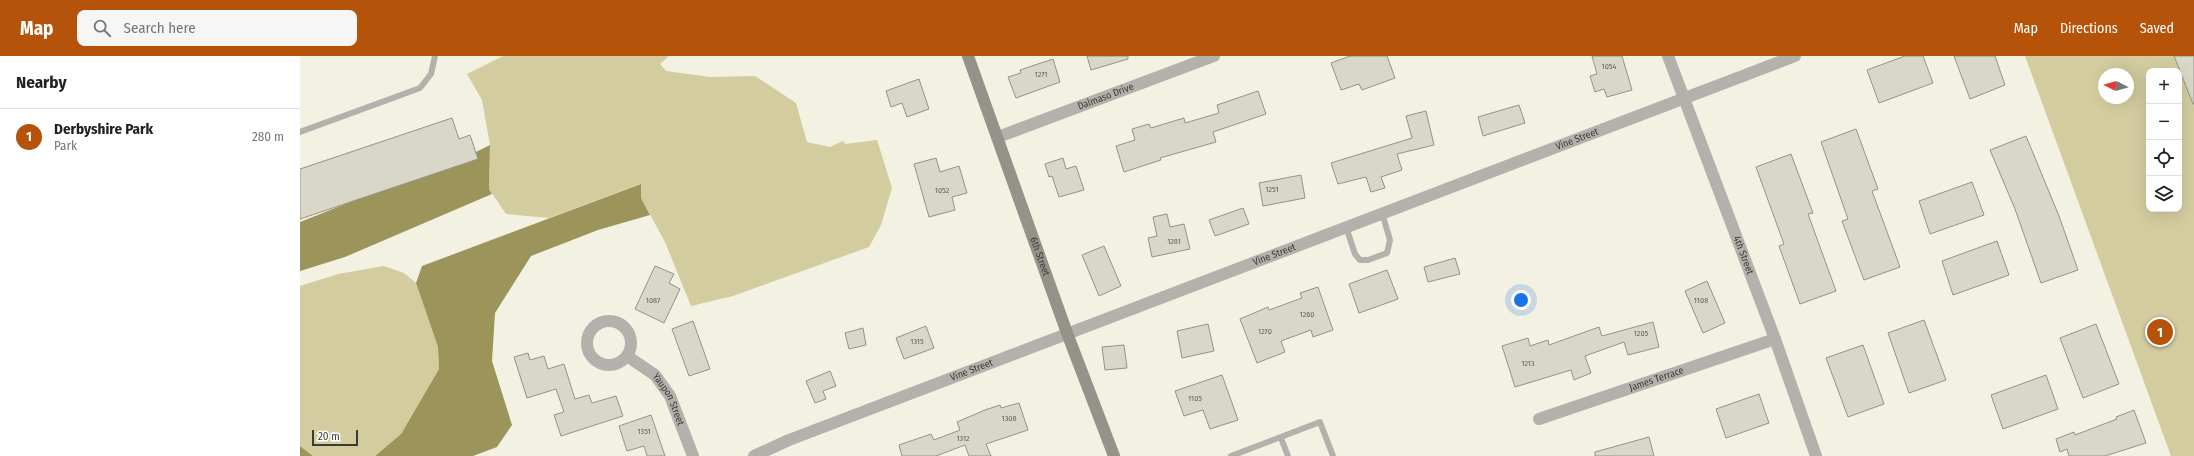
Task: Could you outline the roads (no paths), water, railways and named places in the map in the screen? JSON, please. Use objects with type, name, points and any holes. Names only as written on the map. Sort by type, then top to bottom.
[{"type":"street","name":"6th Street","points":[[968,56],[1067,333],[1114,456]]},
{"type":"street","name":"Dalmaso Drive","points":[[998,137],[1214,56]]},
{"type":"street","name":"4th Street","points":[[1668,56],[1775,339],[1816,456]]},
{"type":"street","name":"Vine Street","points":[[754,456],[790,440],[1067,333],[1795,56]]},
{"type":"street","name":"James Terrace","points":[[1539,419],[1775,339]]},
{"type":"street","name":"Yaupon Street","points":[[627,356],[655,375],[670,396],[693,456]]},
{"type":"lane","points":[[300,132],[420,88],[431,74],[435,56]]},
{"type":"lane","points":[[1346,227],[1356,254],[1360,260],[1368,260],[1387,253],[1390,240],[1382,213]]},
{"type":"lane","points":[[1231,456],[1320,422],[1333,456]]},
{"type":"lane","points":[[1281,438],[1288,456]]},
{"type":"place","name":"Derbyshire Park","points":[[2160,332]]}]
